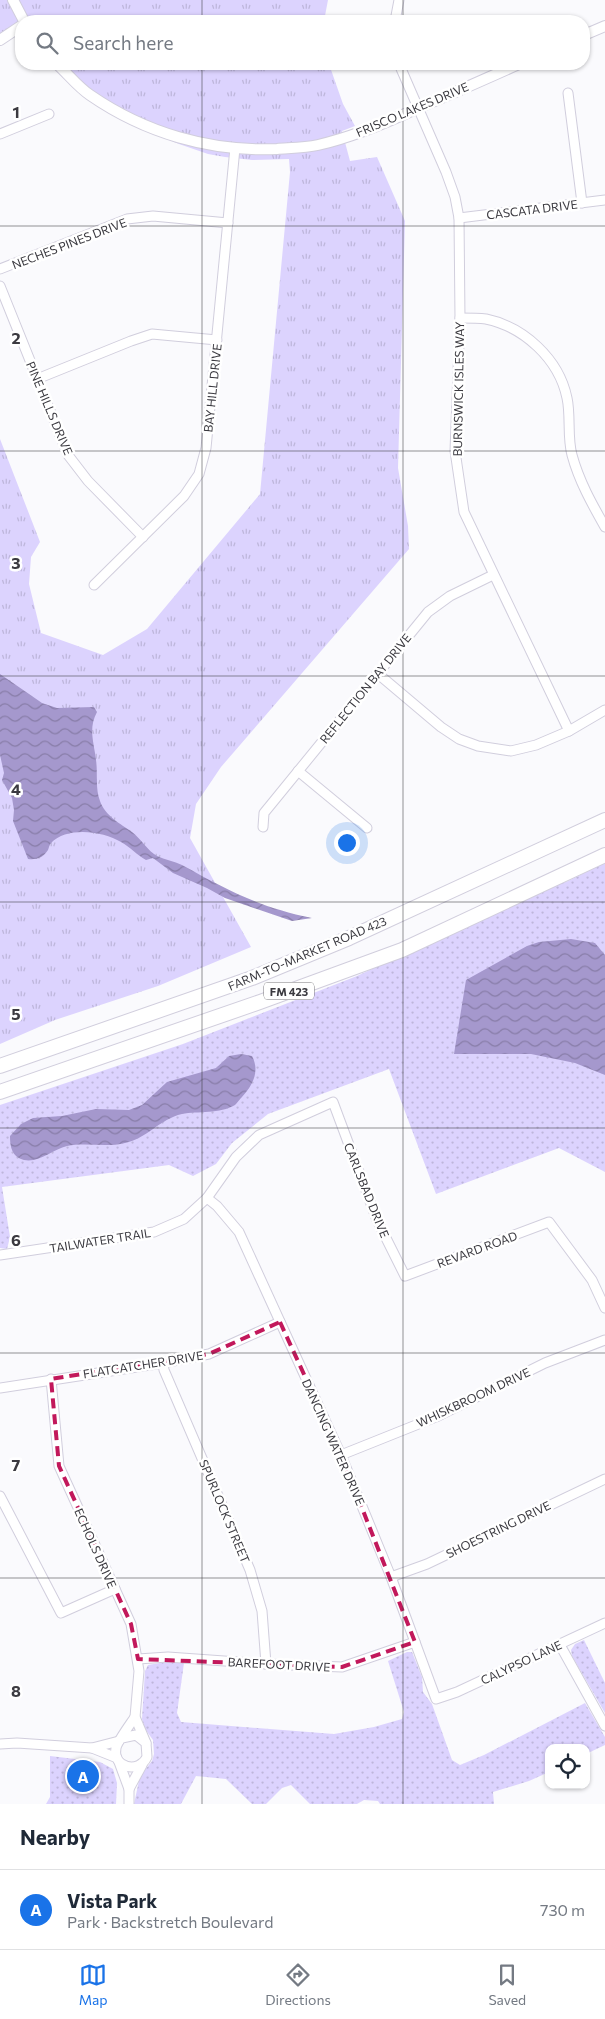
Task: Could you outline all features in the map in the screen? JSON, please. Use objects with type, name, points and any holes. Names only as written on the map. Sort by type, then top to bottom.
[{"type":"main road","name":"FARM-TO-MARKET ROAD 423","points":[[0,1066],[252,978],[349,938],[605,820]]},
{"type":"main road","name":"FARM-TO-MARKET ROAD 423","points":[[0,1092],[260,1002],[402,950],[605,855]]},
{"type":"street","points":[[12,0],[21,15]]},
{"type":"street","points":[[395,15],[399,0]]},
{"type":"street","points":[[590,32],[605,26]]},
{"type":"street","points":[[0,40],[15,30]]},
{"type":"street","name":"FRISCO LAKES DRIVE","points":[[63,70],[89,94],[129,117],[162,132],[203,144],[252,150],[317,146],[379,125],[505,70]]},
{"type":"street","name":"BURNSWICK ISLES WAY","points":[[402,70],[456,197],[459,218],[460,318],[455,450],[464,512],[569,731]]},
{"type":"street","points":[[568,93],[582,203]]},
{"type":"street","points":[[0,134],[49,114]]},
{"type":"street","name":"BAY HILL DRIVE","points":[[94,585],[184,496],[200,474],[206,448],[235,148]]},
{"type":"street","name":"CASCATA DRIVE","points":[[459,218],[605,200]]},
{"type":"street","name":"NECHES PINES DRIVE","points":[[0,269],[127,219],[153,216],[228,223]]},
{"type":"street","name":"PINE HILLS DRIVE","points":[[0,286],[68,455],[88,482],[143,537]]},
{"type":"street","points":[[460,318],[485,319],[500,323],[524,334],[544,353],[557,374],[567,396],[571,452],[582,485],[605,527]]},
{"type":"street","points":[[37,379],[152,334],[216,340]]},
{"type":"street","name":"REFLECTION BAY DRIVE","points":[[263,827],[264,813],[428,612],[450,596],[493,575]]},
{"type":"street","points":[[377,673],[441,728],[459,739],[478,746],[511,751],[536,745],[569,731],[605,710]]},
{"type":"street","points":[[298,771],[367,828]]},
{"type":"street","name":"TAILWATER TRAIL","points":[[0,1255],[154,1232],[184,1218],[207,1198],[236,1157],[259,1135],[333,1102]]},
{"type":"street","name":"CARLSBAD DRIVE","points":[[333,1102],[377,1220],[405,1276]]},
{"type":"street","name":"DANCING WATER DRIVE","points":[[207,1198],[217,1206],[239,1232],[341,1455],[391,1577],[436,1699]]},
{"type":"street","name":"REVARD ROAD","points":[[405,1276],[549,1222],[592,1280],[605,1308]]},
{"type":"street","name":"FLATCATCHER DRIVE","points":[[0,1388],[209,1354],[280,1322]]},
{"type":"street","name":"WHISKBROOM DRIVE","points":[[341,1455],[436,1417],[545,1363],[605,1340]]},
{"type":"street","name":"SPURLOCK STREET","points":[[163,1363],[164,1370],[250,1570],[262,1611],[266,1664]]},
{"type":"street","points":[[0,1378],[0,1388]]},
{"type":"street","name":"ECHOLS DRIVE","points":[[51,1379],[60,1466],[131,1624],[138,1659],[139,1671],[135,1717],[121,1740]]},
{"type":"street","name":"SHOESTRING DRIVE","points":[[391,1577],[427,1564],[605,1479]]},
{"type":"street","points":[[0,1496],[61,1613],[115,1589]]},
{"type":"street","name":"CALYPSO LANE","points":[[436,1699],[560,1645],[605,1623]]},
{"type":"street","name":"BAREFOOT DRIVE","points":[[138,1659],[168,1658],[342,1667],[415,1642]]},
{"type":"street","points":[[560,1645],[605,1726]]},
{"type":"street","name":"ECHOLS DRIVE","points":[[135,1717],[146,1744]]},
{"type":"street","points":[[0,1744],[17,1743],[92,1748],[136,1735],[146,1744],[148,1757],[129,1789]]},
{"type":"street","points":[[121,1740],[116,1750],[129,1789],[129,1804]]},
{"type":"street","points":[[92,1748],[118,1760],[123,1765],[132,1768],[142,1765]]},
{"type":"highlighted area","points":[[280,1322],[341,1455],[415,1642],[342,1667],[138,1659],[131,1624],[59,1466],[51,1379],[209,1354]]},
{"type":"green space","points":[[0,0],[328,0],[325,15],[15,15],[15,28],[0,45]]},
{"type":"green space","points":[[56,70],[331,70],[343,104],[355,126],[342,131],[350,161],[377,157],[405,221],[398,468],[408,526],[409,549],[221,767],[196,804],[190,838],[251,947],[158,986],[55,1020],[0,1044],[0,439],[40,542],[31,557],[29,584],[41,633],[103,655],[147,629],[260,494],[290,172],[289,159],[252,160],[208,154],[127,123],[89,100]]},
{"type":"green space","points":[[605,863],[605,1172],[559,1148],[436,1194],[389,1069],[268,1114],[232,1143],[216,1164],[193,1176],[169,1165],[2,1187],[10,1237],[7,1249],[0,1248],[0,1105],[183,1044],[357,976],[552,885],[566,882]]},
{"type":"green space","points":[[584,1640],[605,1683],[605,1713],[572,1656],[571,1650],[575,1644]]},
{"type":"green space","points":[[407,1652],[412,1652],[422,1677],[423,1692],[432,1704],[452,1760],[460,1765],[484,1755],[585,1703],[605,1737],[605,1745],[590,1752],[590,1744],[545,1744],[545,1774],[529,1781],[493,1792],[494,1804],[380,1804],[378,1801],[364,1800],[357,1804],[310,1804],[291,1785],[282,1788],[266,1804],[252,1804],[226,1779],[196,1776],[181,1804],[134,1804],[140,1776],[152,1761],[154,1754],[153,1740],[145,1729],[142,1719],[145,1671],[148,1665],[166,1662],[184,1663],[177,1713],[181,1722],[334,1734],[374,1727],[402,1719],[404,1712],[388,1661]]},
{"type":"green space","points":[[50,1756],[100,1762],[113,1769],[117,1783],[116,1804],[46,1804],[50,1797]]},
{"type":"water","points":[[0,674],[42,703],[57,708],[94,707],[97,712],[94,718],[92,736],[97,765],[98,791],[102,806],[109,815],[132,832],[154,854],[182,865],[245,897],[276,909],[312,918],[292,921],[225,898],[173,873],[153,858],[146,860],[124,844],[105,835],[85,832],[66,834],[51,843],[42,857],[28,859],[13,821],[12,798],[2,780],[4,773],[0,755]]},
{"type":"water","points":[[571,939],[595,943],[605,955],[605,1075],[575,1063],[531,1054],[454,1054],[466,980],[527,946],[539,942]]},
{"type":"water","points":[[241,1054],[252,1056],[255,1067],[254,1078],[246,1092],[235,1105],[229,1108],[182,1114],[167,1120],[133,1141],[125,1143],[67,1146],[36,1160],[20,1159],[12,1151],[10,1136],[21,1124],[33,1118],[62,1116],[96,1109],[129,1110],[142,1105],[167,1082],[216,1068],[229,1056]]},
{"type":"place","name":"Vista Park","points":[[83,1776]]}]
